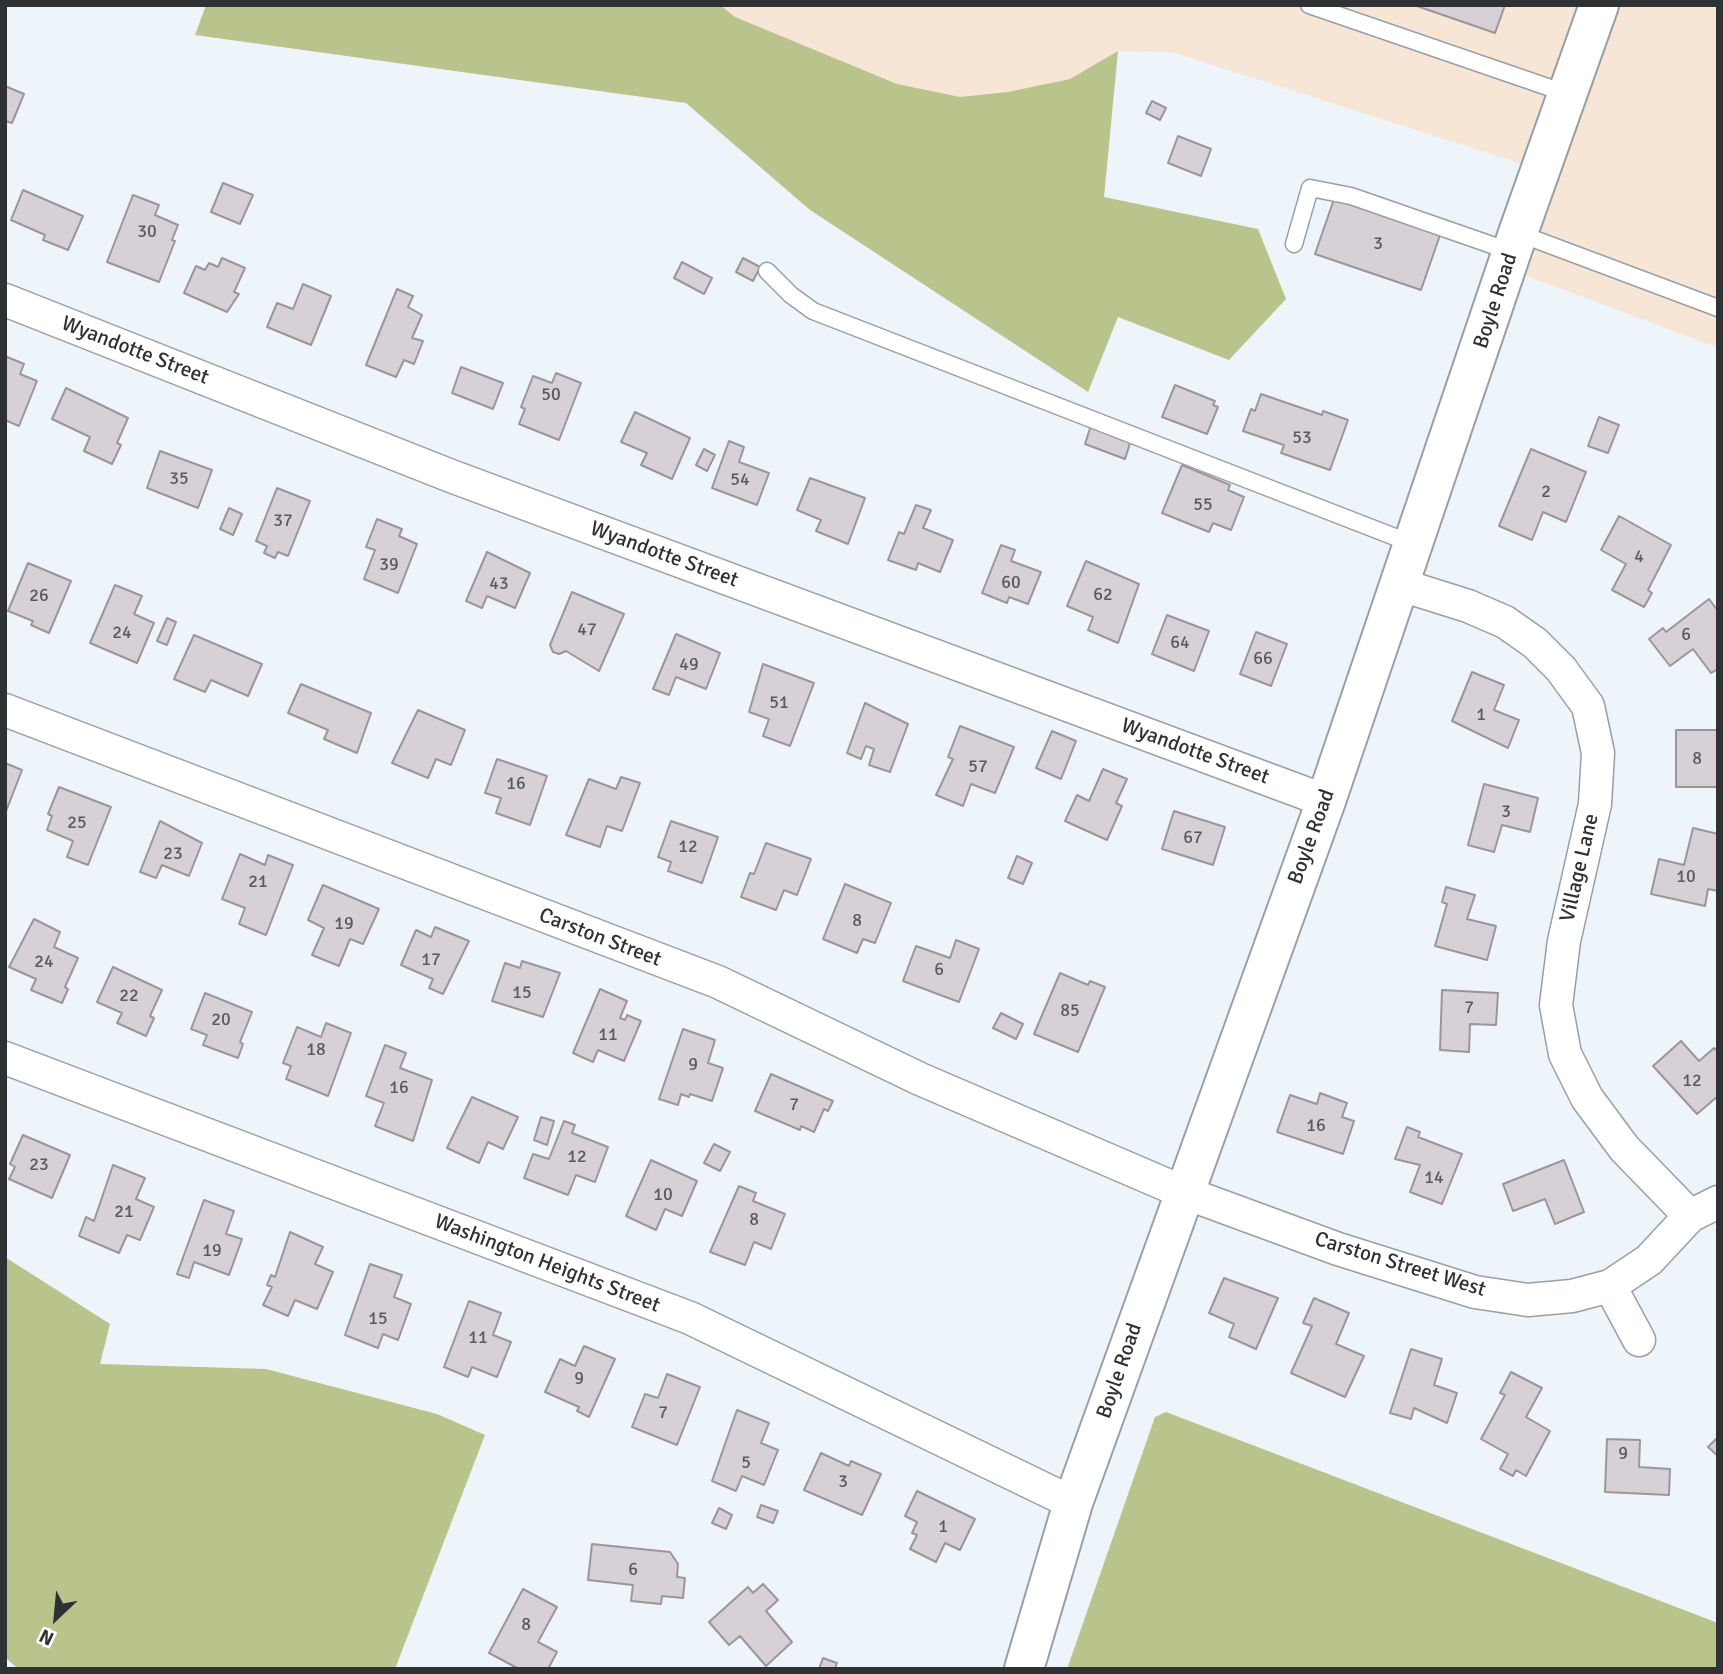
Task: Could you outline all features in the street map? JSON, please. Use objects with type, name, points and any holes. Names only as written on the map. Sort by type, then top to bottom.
[{"type":"street","name":"Boyle Road","points":[[1024,1669],[1073,1503],[1326,801],[1415,545],[1515,243],[1599,5]]},
{"type":"street","name":"Wyandotte Street","points":[[5,300],[451,476],[1326,801]]},
{"type":"street","name":"Village Lane","points":[[1401,585],[1468,606],[1505,622],[1535,643],[1562,669],[1588,706],[1598,753],[1595,804],[1564,941],[1556,1005],[1565,1054],[1587,1098],[1624,1148],[1704,1209]]},
{"type":"street","name":"Carston Street","points":[[5,710],[718,982],[920,1079],[1183,1192]]},
{"type":"street","name":"Washington Heights Street","points":[[5,1059],[690,1318],[1073,1503]]},
{"type":"street","name":"Carston Street West","points":[[1183,1192],[1338,1249],[1475,1292],[1528,1300],[1572,1296],[1611,1286],[1649,1261],[1704,1209]]},
{"type":"street","points":[[1611,1286],[1639,1340]]},
{"type":"lane","points":[[1309,5],[1568,94]]},
{"type":"lane","points":[[1294,244],[1310,188],[1350,196],[1515,243],[1718,308]]},
{"type":"lane","points":[[767,271],[791,295],[813,311],[1415,545]]},
{"type":"shaded area","points":[[206,5],[1718,5],[1718,348],[1506,268],[1541,170],[1172,52],[1118,51],[1057,221],[686,103],[195,35]]},
{"type":"green space","points":[[206,5],[720,5],[735,17],[897,84],[960,97],[1008,92],[1070,79],[1118,51],[1104,197],[1258,229],[1286,299],[1229,360],[1118,317],[1088,392],[810,210],[686,103],[195,35]]},
{"type":"green space","points":[[5,1257],[110,1324],[100,1364],[266,1369],[437,1414],[485,1435],[395,1669],[18,1669],[5,1657]]},
{"type":"green space","points":[[1166,1412],[1718,1623],[1718,1669],[1067,1669],[1155,1417]]},
{"type":"building","points":[[1414,5],[1505,5],[1495,33]]},
{"type":"building","points":[[5,86],[24,94],[12,123],[5,121]]},
{"type":"building","points":[[1152,101],[1166,108],[1160,120],[1146,113]]},
{"type":"building","points":[[1178,136],[1211,149],[1201,176],[1168,163]]},
{"type":"building","points":[[223,183],[253,195],[240,224],[211,212]]},
{"type":"building","points":[[23,190],[83,216],[68,250],[43,240],[45,235],[11,220]]},
{"type":"building","points":[[133,195],[159,205],[155,215],[178,225],[172,240],[175,241],[159,282],[107,262]]},
{"type":"building","points":[[1334,199],[1440,235],[1421,290],[1315,254]]},
{"type":"building","points":[[222,258],[245,268],[234,292],[239,294],[227,312],[184,293],[196,266],[205,270],[209,263],[218,267]]},
{"type":"building","points":[[743,258],[760,267],[753,281],[736,272]]},
{"type":"building","points":[[682,262],[712,278],[704,294],[674,278]]},
{"type":"building","points":[[303,284],[331,296],[311,345],[267,327],[277,303],[293,309]]},
{"type":"building","points":[[397,289],[413,296],[408,307],[422,315],[412,338],[423,341],[414,364],[404,360],[396,377],[366,365]]},
{"type":"building","points":[[5,356],[24,364],[20,374],[37,381],[19,426],[5,420]]},
{"type":"building","points":[[461,367],[503,383],[493,409],[452,393]]},
{"type":"building","points":[[556,373],[581,383],[559,440],[519,424],[525,409],[521,407],[533,376],[552,383]]},
{"type":"building","points":[[1175,385],[1215,401],[1213,405],[1218,407],[1207,434],[1162,417]]},
{"type":"building","points":[[66,388],[128,418],[117,443],[121,445],[112,464],[84,451],[90,437],[52,419]]},
{"type":"building","points":[[1261,394],[1322,415],[1323,411],[1348,420],[1330,470],[1281,453],[1284,445],[1243,431],[1251,409],[1255,411]]},
{"type":"building","points":[[635,412],[690,438],[672,479],[641,465],[647,453],[621,442]]},
{"type":"building","points":[[1599,417],[1619,425],[1608,453],[1588,446]]},
{"type":"building","points":[[1092,422],[1132,437],[1125,459],[1085,444]]},
{"type":"building","points":[[729,441],[744,447],[739,462],[769,473],[757,505],[712,488]]},
{"type":"building","points":[[704,449],[715,455],[707,471],[696,465]]},
{"type":"building","points":[[1531,449],[1586,472],[1566,522],[1543,512],[1532,540],[1499,526]]},
{"type":"building","points":[[160,451],[212,470],[198,508],[147,488]]},
{"type":"building","points":[[1182,465],[1230,485],[1228,490],[1244,497],[1231,530],[1213,523],[1209,532],[1162,513]]},
{"type":"building","points":[[810,478],[865,498],[848,544],[816,531],[821,520],[797,510]]},
{"type":"building","points":[[277,488],[310,501],[288,556],[278,552],[275,558],[264,553],[267,546],[256,541]]},
{"type":"building","points":[[916,505],[931,510],[923,528],[953,540],[940,572],[918,563],[916,570],[888,560],[899,532],[904,534]]},
{"type":"building","points":[[229,508],[242,514],[233,535],[220,529]]},
{"type":"building","points":[[1619,516],[1671,545],[1648,590],[1652,593],[1644,607],[1612,590],[1626,564],[1601,550]]},
{"type":"building","points":[[377,519],[402,529],[399,536],[417,544],[398,593],[364,579],[375,550],[366,547]]},
{"type":"building","points":[[1001,545],[1015,550],[1011,561],[1041,572],[1028,604],[1009,597],[1007,603],[982,593]]},
{"type":"building","points":[[487,552],[530,573],[515,608],[487,596],[482,608],[466,601]]},
{"type":"building","points":[[1086,561],[1139,584],[1118,643],[1088,630],[1093,617],[1067,606]]},
{"type":"building","points":[[28,563],[71,581],[49,633],[31,625],[33,621],[8,611]]},
{"type":"building","points":[[115,585],[142,596],[134,614],[154,623],[137,663],[90,643]]},
{"type":"building","points":[[572,592],[624,614],[599,671],[566,651],[559,654],[553,652],[550,645]]},
{"type":"building","points":[[1709,599],[1718,611],[1718,669],[1711,673],[1693,649],[1670,666],[1649,639],[1663,628],[1666,632]]},
{"type":"building","points":[[1167,615],[1209,631],[1194,671],[1152,654]]},
{"type":"building","points":[[167,618],[176,622],[167,645],[157,641]]},
{"type":"building","points":[[1256,632],[1287,644],[1271,686],[1240,674]]},
{"type":"building","points":[[676,634],[720,653],[706,689],[676,677],[669,695],[653,689]]},
{"type":"building","points":[[194,635],[262,664],[248,696],[211,680],[205,692],[174,679]]},
{"type":"building","points":[[763,664],[814,683],[790,746],[763,736],[769,719],[749,712]]},
{"type":"building","points":[[1472,672],[1504,685],[1494,710],[1519,720],[1508,748],[1452,721]]},
{"type":"building","points":[[301,684],[371,713],[357,753],[324,739],[328,730],[288,713]]},
{"type":"building","points":[[865,703],[908,724],[890,772],[869,765],[874,749],[866,746],[861,759],[847,753]]},
{"type":"building","points":[[418,710],[465,730],[451,765],[436,759],[428,778],[392,763]]},
{"type":"building","points":[[960,726],[1014,747],[995,793],[971,784],[963,806],[936,795],[953,759],[948,757]]},
{"type":"building","points":[[1676,730],[1718,730],[1718,787],[1676,787]]},
{"type":"building","points":[[1052,731],[1076,741],[1061,779],[1036,768]]},
{"type":"building","points":[[497,759],[547,776],[530,825],[496,813],[501,798],[485,793]]},
{"type":"building","points":[[5,763],[22,770],[5,814]]},
{"type":"building","points":[[1103,769],[1127,779],[1116,803],[1122,806],[1107,840],[1065,821],[1077,795],[1089,801]]},
{"type":"building","points":[[621,777],[640,783],[622,831],[607,826],[600,847],[566,835],[589,779],[616,789]]},
{"type":"building","points":[[1484,784],[1538,798],[1530,832],[1502,825],[1494,852],[1468,845]]},
{"type":"building","points":[[59,787],[111,807],[88,865],[67,857],[73,841],[47,830],[52,816],[48,814]]},
{"type":"building","points":[[1174,811],[1225,827],[1213,865],[1162,849]]},
{"type":"building","points":[[160,821],[202,843],[189,876],[162,865],[156,878],[140,872]]},
{"type":"building","points":[[671,821],[718,837],[702,883],[668,871],[671,862],[658,857]]},
{"type":"building","points":[[1693,828],[1718,834],[1718,891],[1708,889],[1705,906],[1651,894],[1659,859],[1684,865]]},
{"type":"building","points":[[766,843],[811,859],[797,895],[784,890],[776,910],[741,897],[750,873],[754,874]]},
{"type":"building","points":[[240,854],[265,865],[268,855],[293,865],[266,935],[239,924],[245,908],[222,899]]},
{"type":"building","points":[[1017,856],[1032,863],[1023,884],[1008,878]]},
{"type":"building","points":[[845,884],[891,903],[875,943],[863,939],[857,953],[823,939]]},
{"type":"building","points":[[323,885],[379,909],[363,944],[350,939],[339,966],[312,955],[324,928],[308,920]]},
{"type":"building","points":[[1446,887],[1475,895],[1467,919],[1496,926],[1487,960],[1435,946],[1447,904],[1442,902]]},
{"type":"building","points":[[34,919],[60,932],[54,947],[78,958],[65,987],[68,989],[62,1003],[31,990],[36,979],[9,967]]},
{"type":"building","points":[[435,927],[469,941],[443,994],[429,988],[433,979],[401,965],[416,930],[431,937]]},
{"type":"building","points":[[956,940],[979,949],[959,1002],[903,981],[916,946],[950,958]]},
{"type":"building","points":[[522,961],[560,973],[543,1017],[492,1001],[505,963],[520,968]]},
{"type":"building","points":[[113,967],[162,990],[150,1016],[154,1018],[146,1036],[117,1023],[122,1013],[97,1002]]},
{"type":"building","points":[[1060,973],[1088,985],[1090,981],[1105,987],[1078,1052],[1034,1034]]},
{"type":"building","points":[[600,989],[627,1001],[620,1018],[625,1020],[627,1015],[641,1021],[624,1061],[598,1050],[593,1062],[573,1053]]},
{"type":"building","points":[[1442,990],[1498,993],[1496,1025],[1470,1024],[1469,1052],[1440,1050]]},
{"type":"building","points":[[205,993],[252,1012],[240,1042],[243,1044],[238,1058],[203,1045],[207,1035],[191,1029]]},
{"type":"building","points":[[1001,1013],[1023,1024],[1016,1039],[993,1028]]},
{"type":"building","points":[[326,1023],[351,1033],[328,1096],[286,1079],[291,1066],[283,1063],[297,1027],[321,1037]]},
{"type":"building","points":[[683,1029],[715,1040],[708,1063],[723,1068],[712,1101],[690,1094],[689,1097],[681,1094],[678,1105],[659,1099]]},
{"type":"building","points":[[1681,1041],[1699,1061],[1714,1048],[1718,1052],[1718,1096],[1697,1114],[1653,1066]]},
{"type":"building","points":[[385,1045],[406,1053],[400,1068],[432,1080],[413,1141],[375,1126],[384,1103],[366,1096]]},
{"type":"building","points":[[771,1074],[833,1101],[828,1111],[824,1109],[814,1132],[801,1126],[800,1130],[755,1111]]},
{"type":"building","points":[[1320,1093],[1347,1103],[1342,1117],[1354,1121],[1343,1154],[1277,1132],[1290,1095],[1317,1104]]},
{"type":"building","points":[[472,1097],[518,1117],[503,1149],[488,1142],[479,1163],[447,1148]]},
{"type":"building","points":[[541,1117],[554,1121],[547,1145],[534,1140]]},
{"type":"building","points":[[564,1121],[575,1125],[572,1133],[608,1147],[595,1182],[576,1175],[568,1195],[524,1178],[533,1154],[549,1159]]},
{"type":"building","points":[[1407,1127],[1420,1132],[1418,1137],[1462,1154],[1442,1204],[1410,1192],[1420,1165],[1395,1159]]},
{"type":"building","points":[[23,1135],[70,1155],[52,1198],[9,1179],[15,1167],[10,1164]]},
{"type":"building","points":[[714,1144],[730,1152],[720,1171],[704,1163]]},
{"type":"building","points":[[651,1160],[697,1181],[682,1216],[665,1209],[656,1230],[626,1216]]},
{"type":"building","points":[[1564,1160],[1584,1212],[1555,1224],[1545,1199],[1513,1211],[1503,1184]]},
{"type":"building","points":[[113,1165],[145,1178],[136,1199],[154,1207],[140,1240],[127,1235],[119,1253],[79,1236],[86,1217],[94,1221]]},
{"type":"building","points":[[739,1186],[756,1193],[753,1201],[785,1214],[771,1249],[754,1242],[745,1265],[710,1252]]},
{"type":"building","points":[[204,1200],[234,1211],[226,1234],[242,1239],[229,1275],[194,1262],[189,1278],[177,1274]]},
{"type":"building","points":[[290,1232],[323,1247],[315,1264],[333,1272],[317,1309],[295,1300],[288,1316],[263,1305],[272,1287],[267,1285],[271,1275],[275,1277]]},
{"type":"building","points":[[370,1264],[402,1275],[394,1297],[411,1304],[398,1340],[383,1334],[378,1348],[345,1335]]},
{"type":"building","points":[[1224,1278],[1278,1298],[1256,1349],[1229,1337],[1234,1324],[1209,1313]]},
{"type":"building","points":[[1314,1298],[1349,1313],[1336,1344],[1364,1356],[1345,1397],[1291,1373],[1312,1326],[1303,1323]]},
{"type":"building","points":[[469,1301],[501,1313],[493,1335],[511,1342],[497,1377],[472,1367],[468,1377],[444,1367]]},
{"type":"building","points":[[584,1346],[615,1359],[589,1417],[577,1411],[579,1407],[545,1392],[560,1359],[575,1366]]},
{"type":"building","points":[[1411,1349],[1442,1359],[1434,1385],[1457,1393],[1447,1423],[1414,1408],[1411,1419],[1390,1413]]},
{"type":"building","points":[[1511,1372],[1542,1388],[1526,1417],[1550,1431],[1526,1476],[1516,1470],[1513,1476],[1500,1469],[1508,1454],[1481,1439],[1505,1395],[1500,1393]]},
{"type":"building","points":[[667,1374],[700,1387],[677,1445],[632,1427],[645,1394],[658,1398]]},
{"type":"building","points":[[737,1410],[769,1423],[761,1443],[778,1450],[764,1485],[742,1476],[736,1491],[712,1481]]},
{"type":"building","points":[[1718,1437],[1718,1456],[1708,1447]]},
{"type":"building","points":[[1607,1439],[1640,1440],[1639,1467],[1670,1469],[1669,1495],[1605,1492]]},
{"type":"building","points":[[821,1453],[849,1466],[851,1461],[881,1474],[862,1515],[804,1490]]},
{"type":"building","points":[[917,1491],[975,1519],[960,1550],[945,1543],[936,1562],[910,1549],[917,1535],[912,1533],[917,1522],[905,1516]]},
{"type":"building","points":[[761,1505],[778,1511],[773,1523],[757,1517]]},
{"type":"building","points":[[719,1508],[732,1515],[726,1529],[712,1523]]},
{"type":"building","points":[[592,1544],[670,1552],[678,1564],[677,1577],[685,1578],[683,1598],[662,1596],[661,1604],[631,1601],[633,1585],[588,1580]]},
{"type":"building","points":[[763,1584],[778,1600],[766,1611],[792,1642],[766,1666],[740,1636],[729,1645],[709,1622],[748,1587],[753,1593]]},
{"type":"building","points":[[523,1589],[557,1607],[538,1642],[557,1652],[548,1669],[519,1669],[489,1653]]},
{"type":"building","points":[[823,1658],[837,1663],[835,1669],[819,1669]]}]
